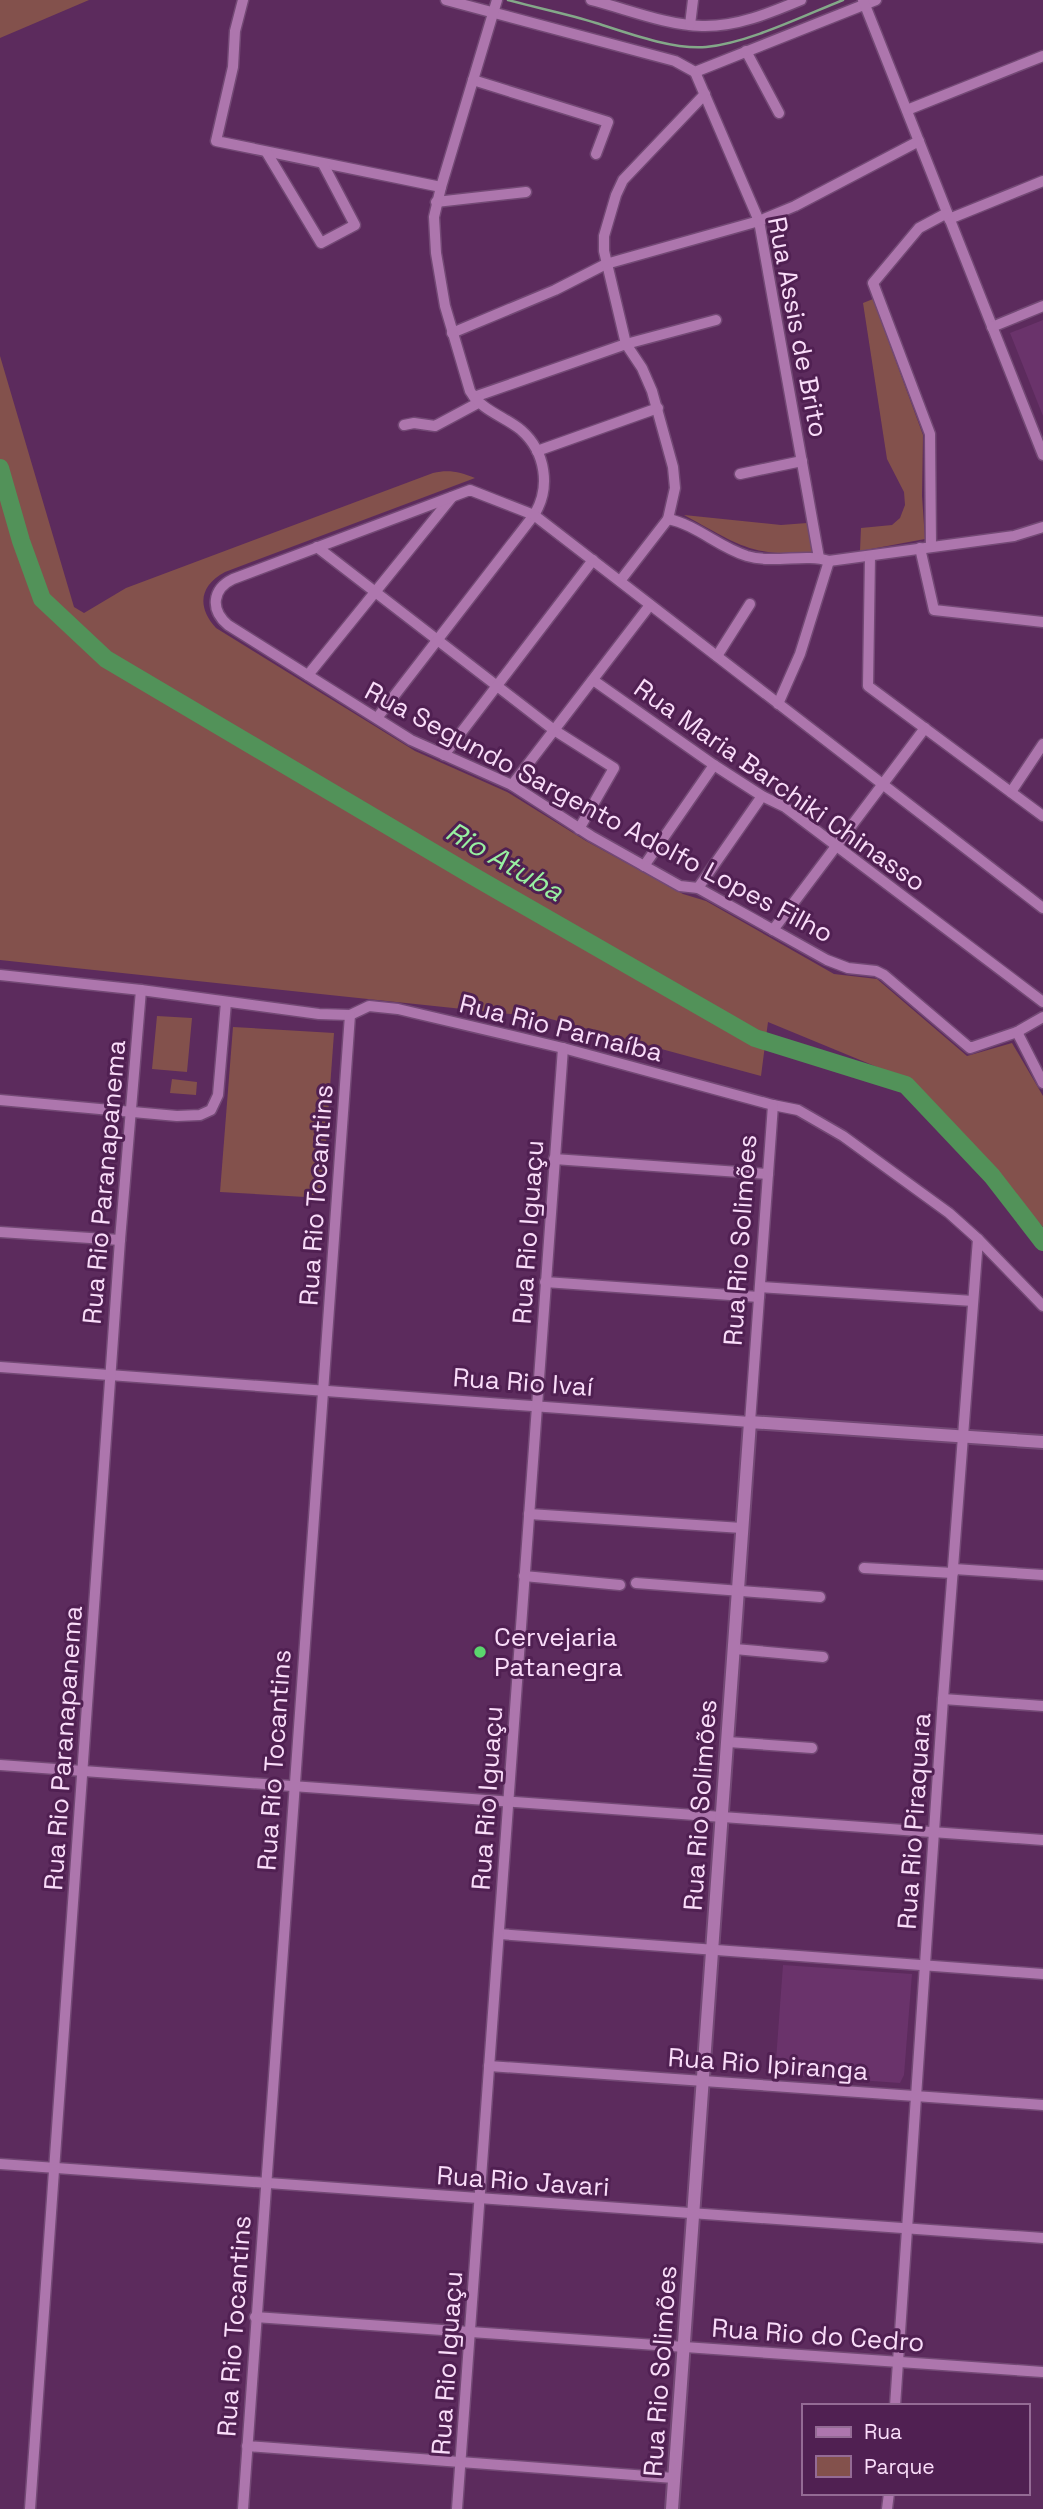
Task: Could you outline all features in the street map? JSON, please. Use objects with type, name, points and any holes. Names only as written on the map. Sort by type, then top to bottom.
[{"type":"street","points":[[243,0],[235,31],[233,68],[216,141],[441,187]]},
{"type":"street","points":[[446,0],[675,61],[695,72],[864,2],[876,0]]},
{"type":"street","points":[[377,718],[534,515],[540,506],[545,485],[537,451],[522,431],[476,400],[467,382],[452,333],[434,239],[436,202],[497,0]]},
{"type":"street","points":[[591,0],[690,25],[716,26],[801,0]]},
{"type":"street","points":[[690,25],[693,0]]},
{"type":"street","points":[[864,2],[992,327],[1039,433],[1043,455]]},
{"type":"street","points":[[746,51],[779,113]]},
{"type":"street","points":[[906,110],[1043,56]]},
{"type":"street","name":"Rua Assis de Brito","points":[[695,72],[759,221],[802,461],[824,560],[800,654],[778,704]]},
{"type":"street","points":[[473,80],[608,122],[596,154]]},
{"type":"street","points":[[620,581],[667,519],[674,498],[674,478],[648,379],[626,344],[606,264],[604,236],[619,187],[628,173],[705,94]]},
{"type":"street","points":[[452,333],[555,290],[606,264],[759,221],[825,192],[919,141]]},
{"type":"street","points":[[267,153],[320,243],[355,225],[323,164]]},
{"type":"street","points":[[1043,181],[919,228],[873,283],[930,434],[926,547],[934,610],[1043,622]]},
{"type":"street","points":[[436,202],[526,192]]},
{"type":"street","points":[[992,327],[1043,306]]},
{"type":"street","points":[[404,425],[414,423],[435,426],[476,400],[626,344],[716,320]]},
{"type":"street","points":[[537,451],[657,408]]},
{"type":"street","points":[[740,474],[802,461]]},
{"type":"street","points":[[317,547],[470,490],[534,515],[1043,908]]},
{"type":"street","points":[[307,675],[453,497]]},
{"type":"street","points":[[667,519],[689,525],[747,556],[773,561],[870,556],[1014,536],[1043,527]]},
{"type":"street","points":[[317,547],[554,730],[614,768],[579,830]]},
{"type":"street","name":"Rua Segundo Sargento Adolfo Lopes Filho","points":[[317,547],[227,581],[218,591],[215,602],[218,615],[228,625],[411,740],[512,785],[579,830],[680,886],[698,888],[838,965],[884,975],[970,1048],[1017,1032]]},
{"type":"street","points":[[870,556],[869,686],[1043,816]]},
{"type":"street","points":[[444,755],[593,560]]},
{"type":"street","points":[[717,656],[750,604]]},
{"type":"street","points":[[512,785],[650,605]]},
{"type":"street","name":"Rua Maria Barchiki Chinasso","points":[[593,680],[714,765],[762,796],[785,807],[1043,1002]]},
{"type":"street","points":[[773,930],[925,728]]},
{"type":"street","points":[[1011,792],[1043,744]]},
{"type":"street","points":[[644,866],[714,765]]},
{"type":"street","points":[[698,888],[762,796]]},
{"type":"street","name":"Rua Rio Parnaíba","points":[[0,975],[141,990],[319,1014],[350,1014],[369,1006],[398,1009],[563,1048],[798,1110],[843,1136],[949,1213],[1043,1306]]},
{"type":"street","name":"Rua Rio Paranapanema","points":[[30,2509],[129,1113],[141,990]]},
{"type":"street","points":[[0,1100],[129,1113],[200,1115],[211,1110],[218,1095],[226,1002]]},
{"type":"street","name":"Rua Rio Tocantins","points":[[243,2509],[350,1014]]},
{"type":"street","points":[[1043,1017],[1017,1032],[1043,1083]]},
{"type":"street","name":"Rua Rio Iguaçu","points":[[457,2509],[563,1048]]},
{"type":"street","name":"Rua Rio Solimões","points":[[672,2509],[773,1105]]},
{"type":"street","points":[[554,1159],[768,1174]]},
{"type":"street","points":[[0,1232],[120,1240]]},
{"type":"street","name":"Rua Rio Piraquara","points":[[894,2404],[978,1239]]},
{"type":"street","points":[[545,1282],[973,1301]]},
{"type":"street","name":"Rua Rio Ivaí","points":[[0,1367],[1043,1442]]},
{"type":"street","points":[[529,1514],[743,1528]]},
{"type":"street","points":[[864,1568],[1043,1575]]},
{"type":"street","points":[[524,1576],[620,1585]]},
{"type":"street","points":[[636,1583],[820,1597]]},
{"type":"street","points":[[735,1649],[822,1657]]},
{"type":"street","points":[[943,1699],[1043,1706]]},
{"type":"street","points":[[728,1742],[812,1748]]},
{"type":"street","points":[[0,1765],[1043,1840]]},
{"type":"street","points":[[499,1934],[1043,1974]]},
{"type":"street","name":"Rua Rio Ipiranga","points":[[489,2066],[1043,2105]]},
{"type":"street","name":"Rua Rio Javari","points":[[0,2164],[1043,2238]]},
{"type":"street","name":"Rua Rio do Cedro","points":[[255,2317],[1043,2372]]},
{"type":"street","points":[[247,2446],[674,2478]]},
{"type":"shaded area","points":[[1043,320],[1043,416],[1010,333]]},
{"type":"shaded area","points":[[783,1965],[912,1974],[904,2075],[900,2083],[775,2074]]},
{"type":"green space","points":[[0,0],[89,0],[0,38]]},
{"type":"green space","points":[[873,299],[923,435],[922,496],[925,539],[860,551],[861,528],[892,525],[900,518],[905,505],[904,492],[887,459],[863,303]]},
{"type":"green space","points":[[0,356],[74,607],[84,613],[126,588],[433,473],[454,472],[475,478],[225,572],[206,590],[204,605],[210,620],[216,628],[415,751],[507,792],[586,841],[683,894],[706,901],[834,974],[877,979],[967,1056],[1012,1043],[1043,1096],[1043,1227],[911,1081],[768,1022],[761,1076],[547,1018],[0,960]]},
{"type":"green space","points":[[684,515],[781,525],[807,523],[813,552],[774,553],[745,546]]},
{"type":"green space","points":[[157,1016],[192,1018],[187,1072],[152,1069]]},
{"type":"green space","points":[[233,1027],[334,1033],[322,1198],[220,1192]]},
{"type":"green space","points":[[172,1079],[197,1082],[196,1095],[170,1093]]},
{"type":"waterway","points":[[508,0],[651,40],[693,47],[740,40],[843,0]]},
{"type":"waterway","name":"Rio Atuba","points":[[0,468],[21,541],[42,599],[106,659],[473,876],[755,1038],[906,1085],[992,1176],[1043,1242]]},
{"type":"place","name":"Cervejaria Patanegra","points":[[480,1652]]}]
